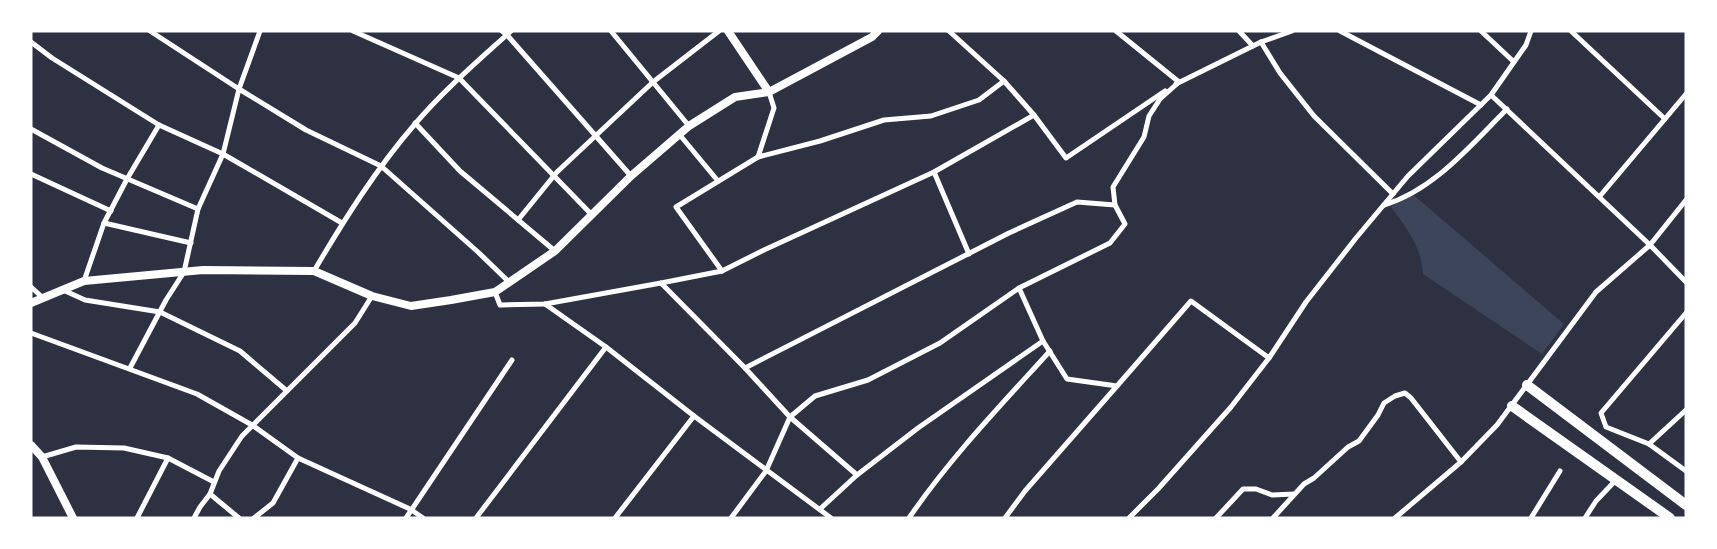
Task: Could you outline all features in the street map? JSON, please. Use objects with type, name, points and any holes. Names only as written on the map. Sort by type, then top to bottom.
[{"type":"main road","points":[[1527,386],[1686,505]]},
{"type":"main road","points":[[1512,406],[1670,518]]},
{"type":"street","points":[[150,31],[306,130],[381,166],[509,282]]},
{"type":"street","points":[[130,368],[166,300],[184,272],[198,209],[223,154],[239,89],[260,31]]},
{"type":"street","points":[[353,31],[459,78],[592,215]]},
{"type":"street","points":[[611,31],[689,126]]},
{"type":"street","points":[[518,220],[553,176],[596,135],[653,82],[719,31]]},
{"type":"street","points":[[728,31],[770,92],[774,108],[758,157]]},
{"type":"street","points":[[31,302],[84,280],[203,270],[314,271],[372,296],[411,306],[495,292],[555,251],[631,176],[689,126],[735,97],[770,92],[872,37],[878,31]]},
{"type":"street","points":[[949,31],[1004,82],[1034,116],[1066,158],[1179,82],[1261,42],[1292,31]]},
{"type":"street","points":[[1116,31],[1179,82]]},
{"type":"street","points":[[1240,31],[1253,46]]},
{"type":"street","points":[[1340,31],[1481,105]]},
{"type":"street","points":[[1481,31],[1514,62]]},
{"type":"street","points":[[1129,518],[1158,490],[1231,407],[1269,358],[1306,302],[1408,176],[1491,95],[1526,45],[1531,31]]},
{"type":"street","points":[[1571,31],[1665,119]]},
{"type":"street","points":[[314,271],[342,223],[381,166],[415,124],[507,32],[631,176]]},
{"type":"street","points":[[31,42],[52,58],[159,125],[223,154],[342,223]]},
{"type":"street","points":[[1261,42],[1280,73],[1314,116],[1393,194]]},
{"type":"street","points":[[722,271],[676,207],[758,157],[820,141],[884,120],[931,116],[978,100],[1004,82]]},
{"type":"street","points":[[731,518],[766,471],[790,417],[814,396],[868,380],[940,343],[1019,288],[1110,243],[1125,224],[1114,205],[1113,187],[1144,137],[1149,116],[1160,99],[1179,82]]},
{"type":"street","points":[[1600,196],[1686,94]]},
{"type":"street","points":[[1491,95],[1600,196],[1686,282]]},
{"type":"street","points":[[1384,205],[1395,202],[1422,188],[1453,162],[1507,109]]},
{"type":"street","points":[[495,292],[500,305],[545,304],[722,271],[934,172],[1034,116]]},
{"type":"street","points":[[415,124],[460,172],[555,251]]},
{"type":"street","points":[[84,280],[104,223],[159,125]]},
{"type":"street","points":[[31,129],[102,168],[198,209]]},
{"type":"street","points":[[679,134],[718,181]]},
{"type":"street","points":[[934,172],[969,254]]},
{"type":"street","points":[[31,174],[111,211]]},
{"type":"street","points":[[1395,518],[1461,462],[1497,425],[1596,292],[1650,244],[1686,200]]},
{"type":"street","points":[[745,368],[969,254],[1077,202],[1114,205]]},
{"type":"street","points":[[104,223],[191,243]]},
{"type":"street","points":[[661,283],[745,368],[790,417],[857,475]]},
{"type":"street","points":[[31,287],[42,296]]},
{"type":"street","points":[[1019,288],[1043,341],[1067,379],[1117,386]]},
{"type":"street","points":[[63,290],[85,300],[160,312],[240,351],[287,391]]},
{"type":"street","points":[[194,518],[210,494],[214,482],[242,436],[355,323],[372,296]]},
{"type":"street","points":[[1005,518],[1025,491],[1191,301],[1269,358]]},
{"type":"street","points":[[545,304],[606,347],[766,471],[831,518]]},
{"type":"street","points":[[1686,313],[1601,413],[1606,427],[1649,444],[1686,471]]},
{"type":"street","points":[[31,332],[197,394],[252,425],[298,458],[410,509],[423,518]]},
{"type":"street","points":[[820,509],[857,475],[918,428],[1043,341]]},
{"type":"street","points":[[476,518],[606,347]]},
{"type":"street","points":[[909,518],[926,493],[1050,351]]},
{"type":"street","points":[[406,518],[410,509],[512,360]]},
{"type":"street","points":[[1273,518],[1294,494],[1348,447],[1358,441],[1378,415],[1384,403],[1394,396],[1405,393],[1411,398],[1461,462]]},
{"type":"street","points":[[1649,444],[1686,410]]},
{"type":"street","points":[[615,518],[694,416]]},
{"type":"street","points":[[31,445],[42,457],[73,518]]},
{"type":"street","points":[[42,457],[76,447],[124,448],[168,458],[214,482]]},
{"type":"street","points":[[137,518],[168,458]]},
{"type":"street","points":[[254,518],[273,503],[298,458]]},
{"type":"street","points":[[1531,518],[1560,471]]},
{"type":"street","points":[[1585,518],[1596,501],[1616,480]]},
{"type":"street","points":[[1216,518],[1243,490],[1256,489],[1272,495],[1294,494]]},
{"type":"street","points":[[210,494],[238,518]]},
{"type":"shaded area","points":[[1409,191],[1564,324],[1542,354],[1423,274],[1420,255],[1407,230],[1391,207]]}]
